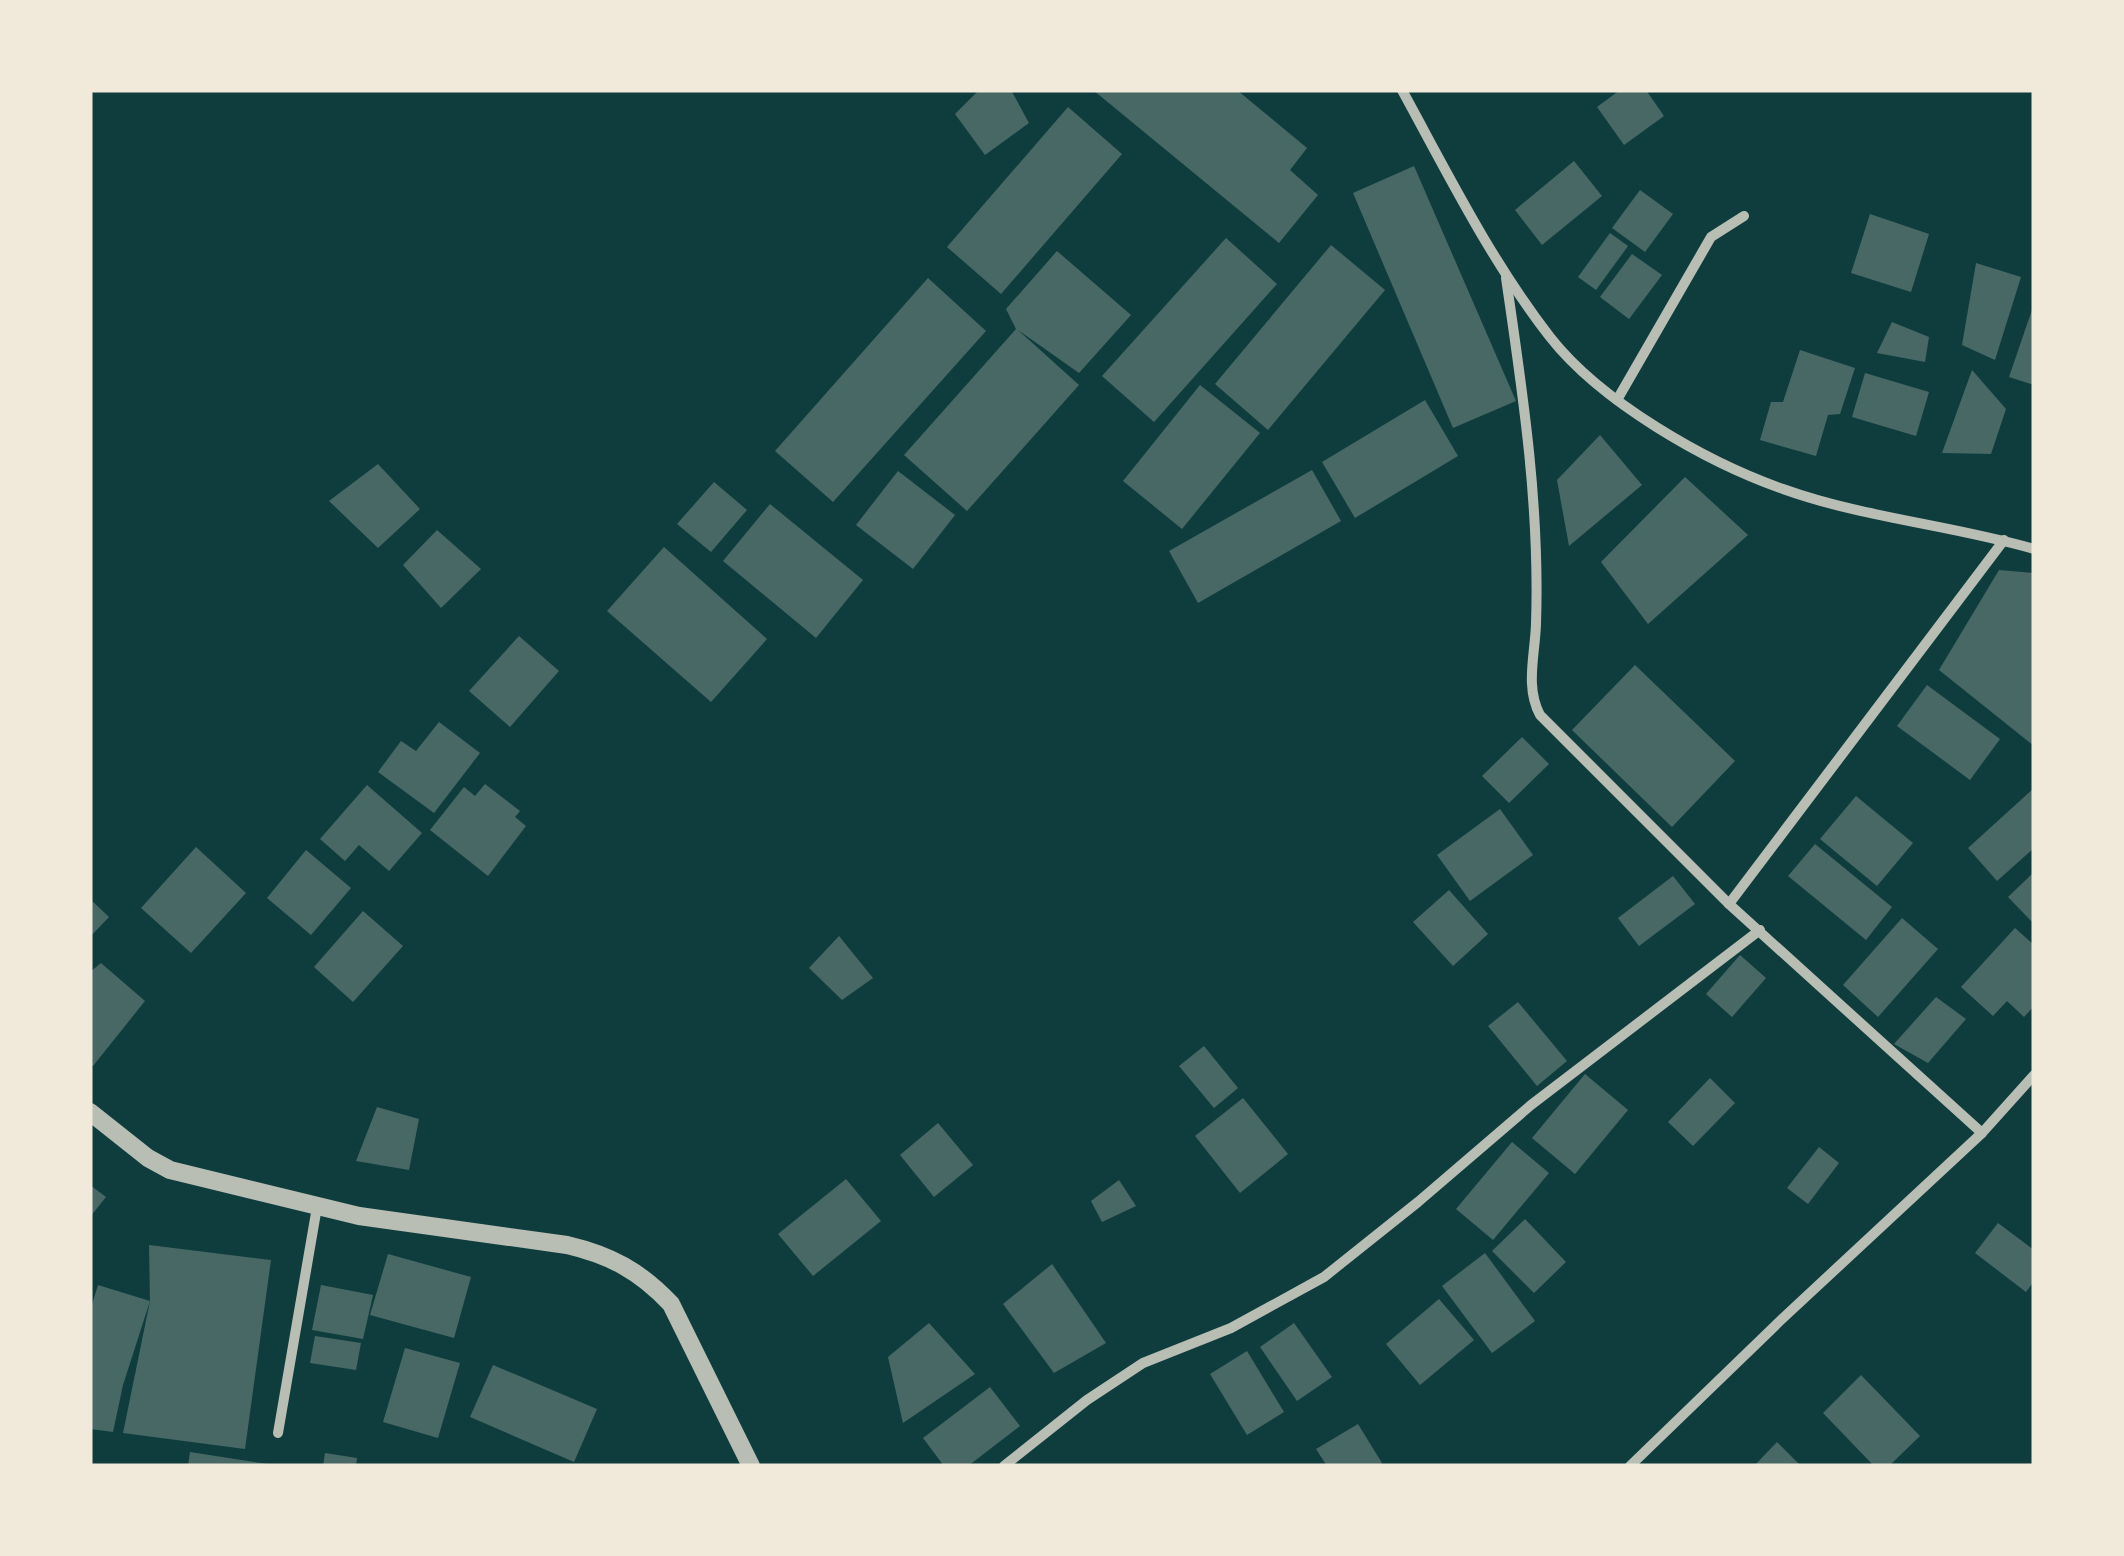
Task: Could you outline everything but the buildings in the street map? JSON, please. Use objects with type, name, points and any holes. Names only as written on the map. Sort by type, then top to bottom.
[{"type":"street","points":[[1402,90],[1506,274],[1552,340],[1617,400],[1729,468],[1784,490],[2034,549]]},
{"type":"street","points":[[1617,400],[1711,237],[1744,216]]},
{"type":"street","points":[[1506,274],[1534,490],[1538,559],[1530,693],[1540,715],[1729,904],[1982,1133]]},
{"type":"street","points":[[1729,904],[2004,540]]},
{"type":"street","points":[[1004,1466],[1142,1363],[1231,1328],[1324,1277],[1531,1105],[1760,930]]},
{"type":"street","points":[[1630,1466],[1982,1133],[2034,1075]]},
{"type":"street","points":[[90,1112],[148,1158],[170,1170],[317,1207],[567,1245],[600,1253],[628,1266],[671,1304],[751,1466]]},
{"type":"street","points":[[278,1433],[317,1207]]}]
